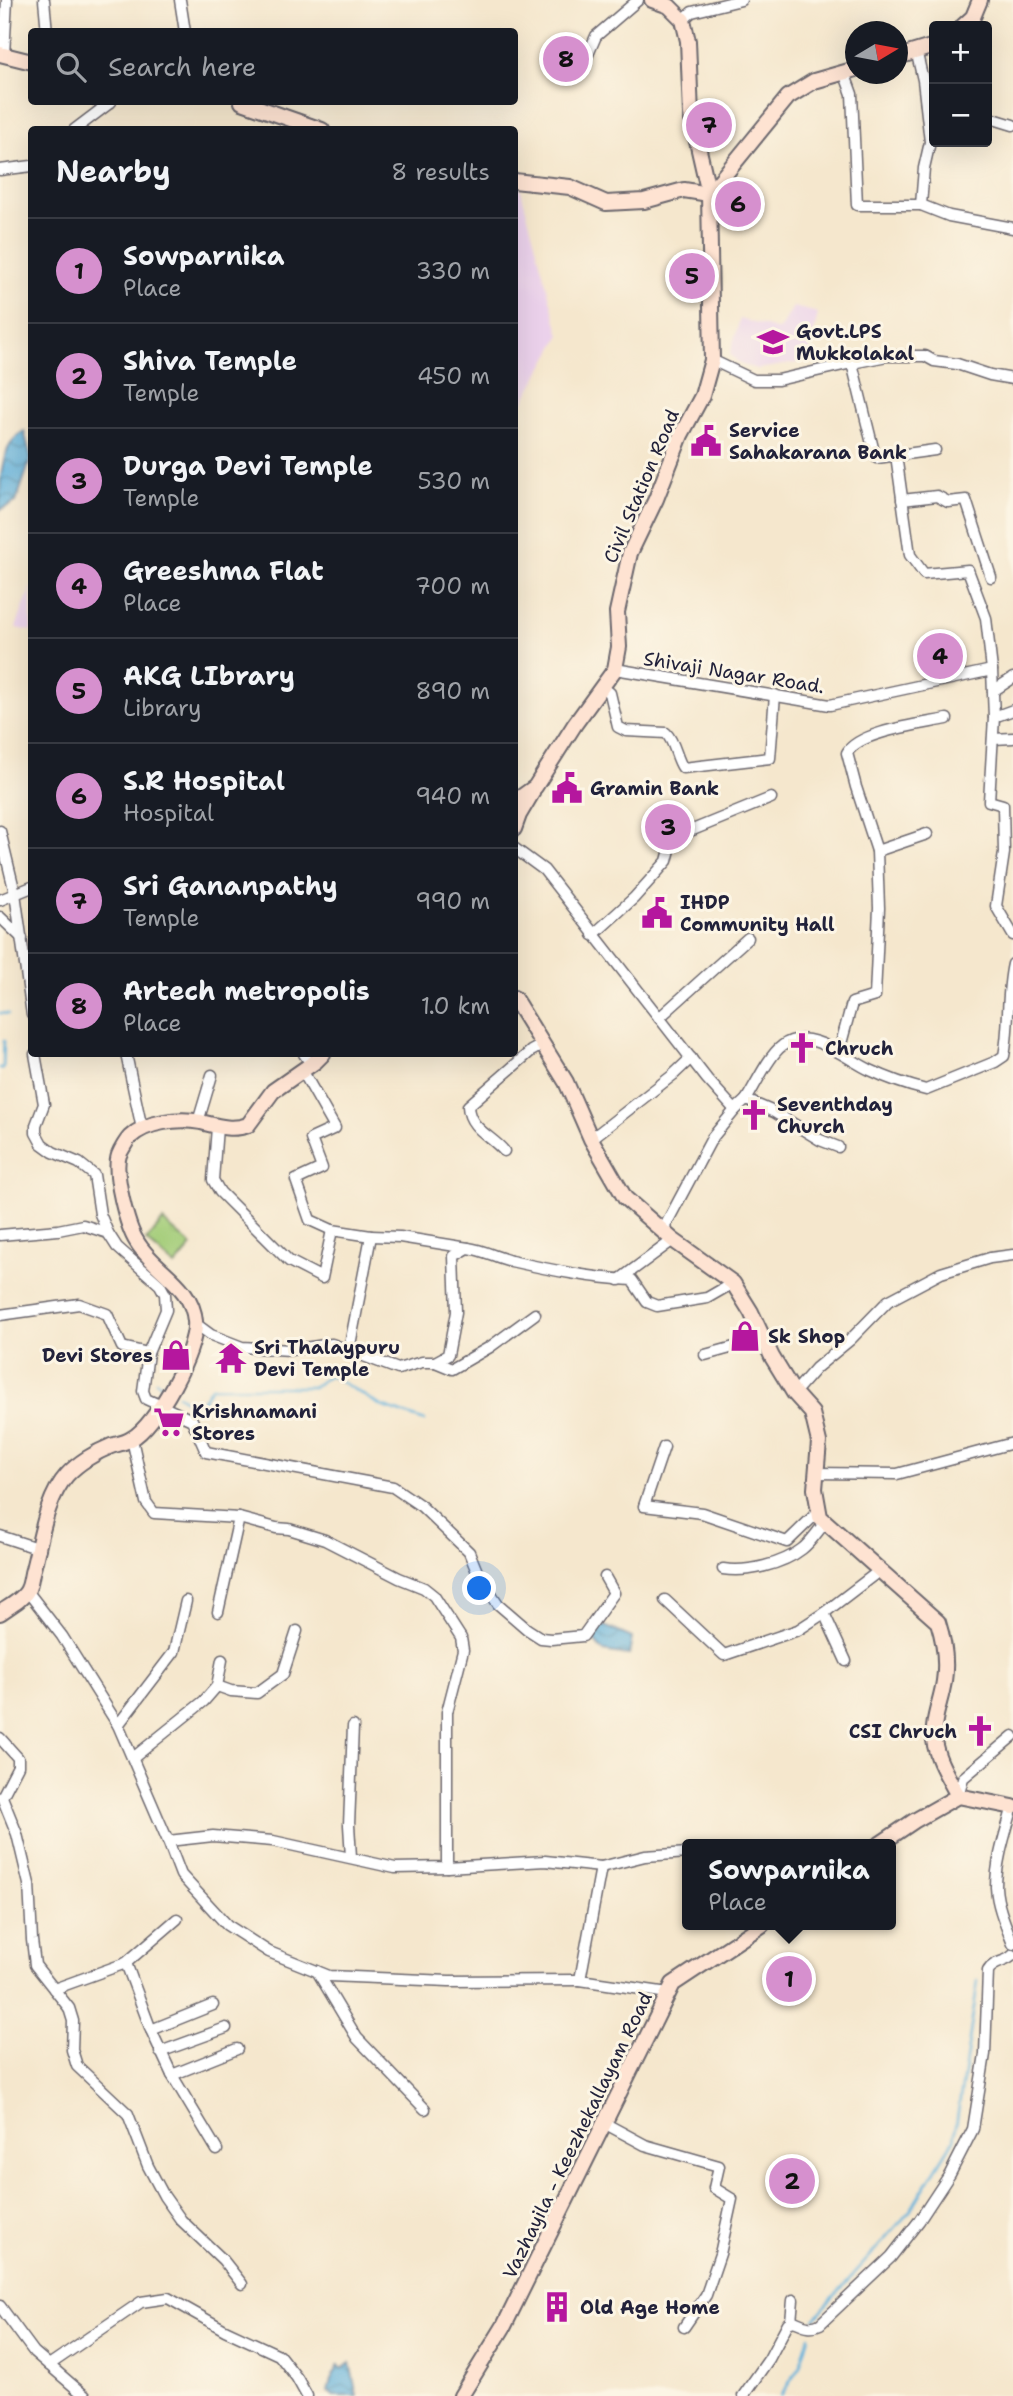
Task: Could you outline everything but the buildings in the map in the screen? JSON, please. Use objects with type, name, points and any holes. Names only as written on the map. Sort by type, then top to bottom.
[{"type":"main road","points":[[652,0],[669,6],[683,20]]},
{"type":"main road","points":[[969,21],[982,1]]},
{"type":"main road","name":"Civil Station Road","points":[[615,669],[618,647],[617,612],[630,553],[656,499],[681,435],[702,396],[712,360],[709,194],[691,115],[688,41],[683,20]]},
{"type":"main road","points":[[908,53],[929,47]]},
{"type":"main road","points":[[2,55],[28,61]]},
{"type":"main road","points":[[518,181],[570,187],[606,203],[644,201],[684,190],[709,194],[788,97],[814,81],[845,72]]},
{"type":"main road","points":[[251,105],[311,126]]},
{"type":"main road","points":[[518,818],[535,787],[615,669]]},
{"type":"main road","points":[[518,799],[535,787]]},
{"type":"main road","points":[[518,1005],[566,1082],[591,1139],[625,1198],[668,1235],[733,1283],[794,1393],[806,1404],[816,1423],[819,1442],[815,1473],[821,1518],[938,1622],[945,1645],[944,1682],[934,1718],[934,1741],[938,1758],[958,1796]]},
{"type":"main road","points":[[0,1613],[28,1591],[53,1494],[68,1474],[86,1460],[109,1447],[132,1439],[162,1406],[184,1365],[196,1324],[192,1303],[137,1242],[125,1207],[119,1179],[118,1156],[130,1137],[148,1126],[168,1122],[198,1122],[217,1127],[240,1128],[248,1125],[273,1091],[306,1062]]},
{"type":"main road","points":[[887,1839],[958,1796],[1013,1807]]},
{"type":"main road","name":"Vazhayila - Keezhekallayam Road","points":[[461,2396],[504,2326],[673,1984],[754,1930]]},
{"type":"street","points":[[2,55],[6,0]]},
{"type":"street","points":[[44,0],[47,28]]},
{"type":"street","points":[[180,0],[184,28]]},
{"type":"street","points":[[583,66],[596,36],[638,0]]},
{"type":"street","points":[[683,20],[692,12],[741,0]]},
{"type":"street","points":[[916,50],[929,105]]},
{"type":"street","points":[[851,84],[857,205],[921,205],[949,216],[1013,228]]},
{"type":"street","points":[[79,126],[107,105]]},
{"type":"street","points":[[992,119],[1013,125]]},
{"type":"street","points":[[921,205],[929,146]]},
{"type":"street","points":[[0,170],[28,166]]},
{"type":"street","points":[[712,360],[754,380],[778,380],[887,356],[925,356],[934,361],[957,364],[1013,379]]},
{"type":"street","points":[[852,363],[877,458],[936,450]]},
{"type":"street","points":[[896,455],[910,555],[924,574],[968,570],[986,618],[994,717],[989,801],[1003,804],[1004,853],[996,906],[1013,935]]},
{"type":"street","points":[[902,500],[937,496],[948,502],[966,500],[991,577]]},
{"type":"street","name":"Shivaji Nagar Road.","points":[[615,669],[830,705],[992,670]]},
{"type":"street","points":[[993,691],[1013,678]]},
{"type":"street","points":[[601,686],[610,693],[618,727],[626,731],[666,733],[671,737],[676,758],[682,768],[770,758],[775,695]]},
{"type":"street","points":[[994,717],[1013,710]]},
{"type":"street","points":[[839,1051],[852,1003],[874,996],[879,908],[877,850],[847,753],[849,748],[862,739],[947,719]]},
{"type":"street","points":[[993,739],[1013,738]]},
{"type":"street","points":[[593,935],[634,898],[667,861],[673,838],[771,798]]},
{"type":"street","points":[[0,831],[15,893],[28,985]]},
{"type":"street","points":[[877,850],[927,834]]},
{"type":"street","points":[[518,851],[544,870],[659,1018],[735,1110]]},
{"type":"street","points":[[0,900],[28,888]]},
{"type":"street","points":[[0,917],[22,939]]},
{"type":"street","points":[[659,1018],[748,938]]},
{"type":"street","points":[[618,1280],[668,1235],[712,1138],[746,1100],[779,1047],[791,1040],[806,1040],[839,1051],[885,1077],[926,1090],[1008,1056],[1006,1005],[1013,964]]},
{"type":"street","points":[[504,1151],[499,1144],[487,1139],[475,1125],[468,1106],[530,1051],[542,1045]]},
{"type":"street","points":[[36,1057],[44,1104],[36,1125],[36,1133],[42,1144],[79,1163],[94,1175],[100,1214],[108,1233],[117,1247],[160,1285],[166,1294],[166,1310],[148,1353],[143,1391],[146,1399],[192,1420],[206,1452],[393,1486],[421,1506],[469,1552],[478,1574],[498,1604],[541,1638],[583,1636],[614,1593],[605,1577]]},
{"type":"street","points":[[127,1057],[142,1129]]},
{"type":"street","points":[[591,1139],[691,1058]]},
{"type":"street","points":[[306,1062],[335,1128],[311,1139],[322,1168],[296,1180],[310,1220],[332,1230],[468,1248],[540,1268],[601,1279],[632,1280],[647,1302],[657,1306],[707,1298],[733,1283]]},
{"type":"street","points":[[198,1122],[212,1075]]},
{"type":"street","points":[[746,1100],[838,1147]]},
{"type":"street","points":[[217,1127],[214,1180],[220,1192],[289,1261],[322,1278],[332,1230]]},
{"type":"street","points":[[0,1235],[83,1225],[108,1233]]},
{"type":"street","points":[[349,1350],[371,1236]]},
{"type":"street","points":[[435,1362],[448,1354],[456,1312],[454,1255],[468,1248]]},
{"type":"street","points":[[794,1393],[816,1368],[850,1340],[888,1301],[941,1273],[1008,1255]]},
{"type":"street","points":[[0,1315],[79,1304],[107,1314],[122,1347],[148,1353]]},
{"type":"street","points":[[196,1324],[211,1335],[242,1347],[290,1350],[332,1345],[398,1369],[422,1362],[435,1362],[452,1369],[490,1347],[535,1314]]},
{"type":"street","points":[[705,1355],[763,1339]]},
{"type":"street","points":[[132,1439],[146,1502],[152,1512],[239,1518],[289,1529],[325,1540],[424,1588],[434,1597],[461,1638],[463,1650],[447,1712],[447,1867]]},
{"type":"street","points":[[815,1473],[897,1474],[1013,1443]]},
{"type":"street","points":[[664,1447],[644,1506],[702,1513],[787,1542],[821,1518]]},
{"type":"street","points":[[218,1612],[239,1518]]},
{"type":"street","points":[[723,1569],[734,1571],[790,1557],[804,1548],[821,1518]]},
{"type":"street","points":[[0,1535],[40,1549]]},
{"type":"street","points":[[665,1600],[724,1654],[798,1630],[879,1572]]},
{"type":"street","points":[[28,1591],[62,1636],[118,1724],[181,1874],[227,1925],[269,1952],[329,1976],[449,1981],[580,1980],[668,1993]]},
{"type":"street","points":[[118,1724],[174,1652],[186,1601]]},
{"type":"street","points":[[824,1613],[846,1661]]},
{"type":"street","points":[[216,1686],[231,1691],[257,1693],[283,1674],[297,1631]]},
{"type":"street","points":[[133,1758],[204,1701],[216,1686],[222,1660]]},
{"type":"street","points":[[351,1857],[349,1825],[353,1726]]},
{"type":"street","points":[[958,1796],[963,1778],[1013,1737]]},
{"type":"street","points":[[0,1738],[18,1758],[18,1766],[2,1797],[17,1833],[29,1884],[35,1965],[69,2008],[73,2021],[72,2050],[77,2066],[128,2114],[148,2166],[164,2196],[181,2220],[223,2260],[242,2284]]},
{"type":"street","points":[[1013,1807],[1002,1848],[996,1887],[1000,1911],[1013,1944]]},
{"type":"street","points":[[168,1841],[212,1836],[273,1840],[395,1868],[545,1861],[601,1867],[645,1856],[682,1853]]},
{"type":"street","points":[[580,1980],[601,1867]]},
{"type":"street","points":[[54,1989],[126,1963],[177,1919]]},
{"type":"street","points":[[791,2322],[807,2327],[820,2324],[891,2257],[950,2174],[975,2123],[985,2054],[987,1975],[992,1965],[1013,1955]]},
{"type":"street","points":[[126,1963],[160,2052],[217,2150]]},
{"type":"street","points":[[317,1971],[357,2038],[425,2109]]},
{"type":"street","points":[[151,2030],[213,2005]]},
{"type":"street","points":[[160,2052],[226,2028]]},
{"type":"street","points":[[172,2075],[237,2049]]},
{"type":"street","points":[[604,2123],[645,2144],[719,2166],[714,2188],[732,2199],[720,2254],[706,2295],[684,2327]]},
{"type":"street","points":[[49,2365],[141,2302],[168,2298],[225,2330],[279,2355],[307,2396]]},
{"type":"street","points":[[743,2396],[791,2322],[793,2300]]},
{"type":"street","points":[[0,2306],[34,2352],[85,2396]]},
{"type":"shaded area","points":[[518,187],[520,187],[560,336],[518,412]]},
{"type":"shaded area","name":"Govt.LPS Mukkolakal","points":[[793,307],[818,313],[808,361],[757,369],[740,364],[730,354],[740,319],[779,330]]},
{"type":"shaded area","points":[[28,594],[28,630],[16,628]]},
{"type":"green space","points":[[163,1221],[192,1246],[175,1266],[146,1241]]},
{"type":"water","points":[[24,431],[28,446],[28,467],[16,502],[0,510],[3,464],[16,437]]},
{"type":"water","points":[[598,1623],[632,1638],[629,1655],[603,1651],[592,1638]]},
{"type":"water","points":[[350,2363],[357,2396],[335,2396],[328,2392],[331,2379],[339,2365],[342,2369]]},
{"type":"waterway","points":[[0,1013],[8,1014]]},
{"type":"waterway","points":[[0,1068],[3,1069],[4,1041]]},
{"type":"waterway","points":[[178,1395],[198,1408],[211,1387],[313,1387],[330,1375],[381,1406],[425,1421]]},
{"type":"waterway","points":[[156,1381],[163,1385]]},
{"type":"waterway","points":[[814,2319],[910,2211],[954,2139],[978,1981]]},
{"type":"waterway","points":[[781,2396],[800,2366],[809,2336]]},
{"type":"place","name":"Artech metropolis","points":[[566,59]]},
{"type":"place","name":"Sri Gananpathy","points":[[709,125]]},
{"type":"place","name":"S.R Hospital","points":[[738,204]]},
{"type":"place","name":"AKG LIbrary","points":[[692,276]]},
{"type":"place","name":"Govt.LPS Mukkolakal","points":[[773,342]]},
{"type":"place","name":"Service Sahakarana Bank","points":[[706,441]]},
{"type":"place","name":"Greeshma Flat","points":[[940,656]]},
{"type":"place","name":"Gramin Bank","points":[[567,788]]},
{"type":"place","name":"Durga Devi Temple","points":[[668,827]]},
{"type":"place","name":"IHDP Community Hall","points":[[657,913]]},
{"type":"place","name":"Chruch","points":[[802,1048]]},
{"type":"place","name":"Seventhday Church","points":[[754,1115]]},
{"type":"place","name":"Sk Shop","points":[[745,1336]]},
{"type":"place","name":"Devi Stores","points":[[176,1355]]},
{"type":"place","name":"Sri Thalaypuru Devi Temple","points":[[231,1358]]},
{"type":"place","name":"Krishnamani Stores","points":[[169,1422]]},
{"type":"place","name":"CSI Chruch","points":[[980,1731]]},
{"type":"place","name":"Sowparnika","points":[[789,1979]]},
{"type":"place","name":"Shiva Temple","points":[[792,2181]]},
{"type":"place","name":"Old Age Home","points":[[557,2307]]}]
